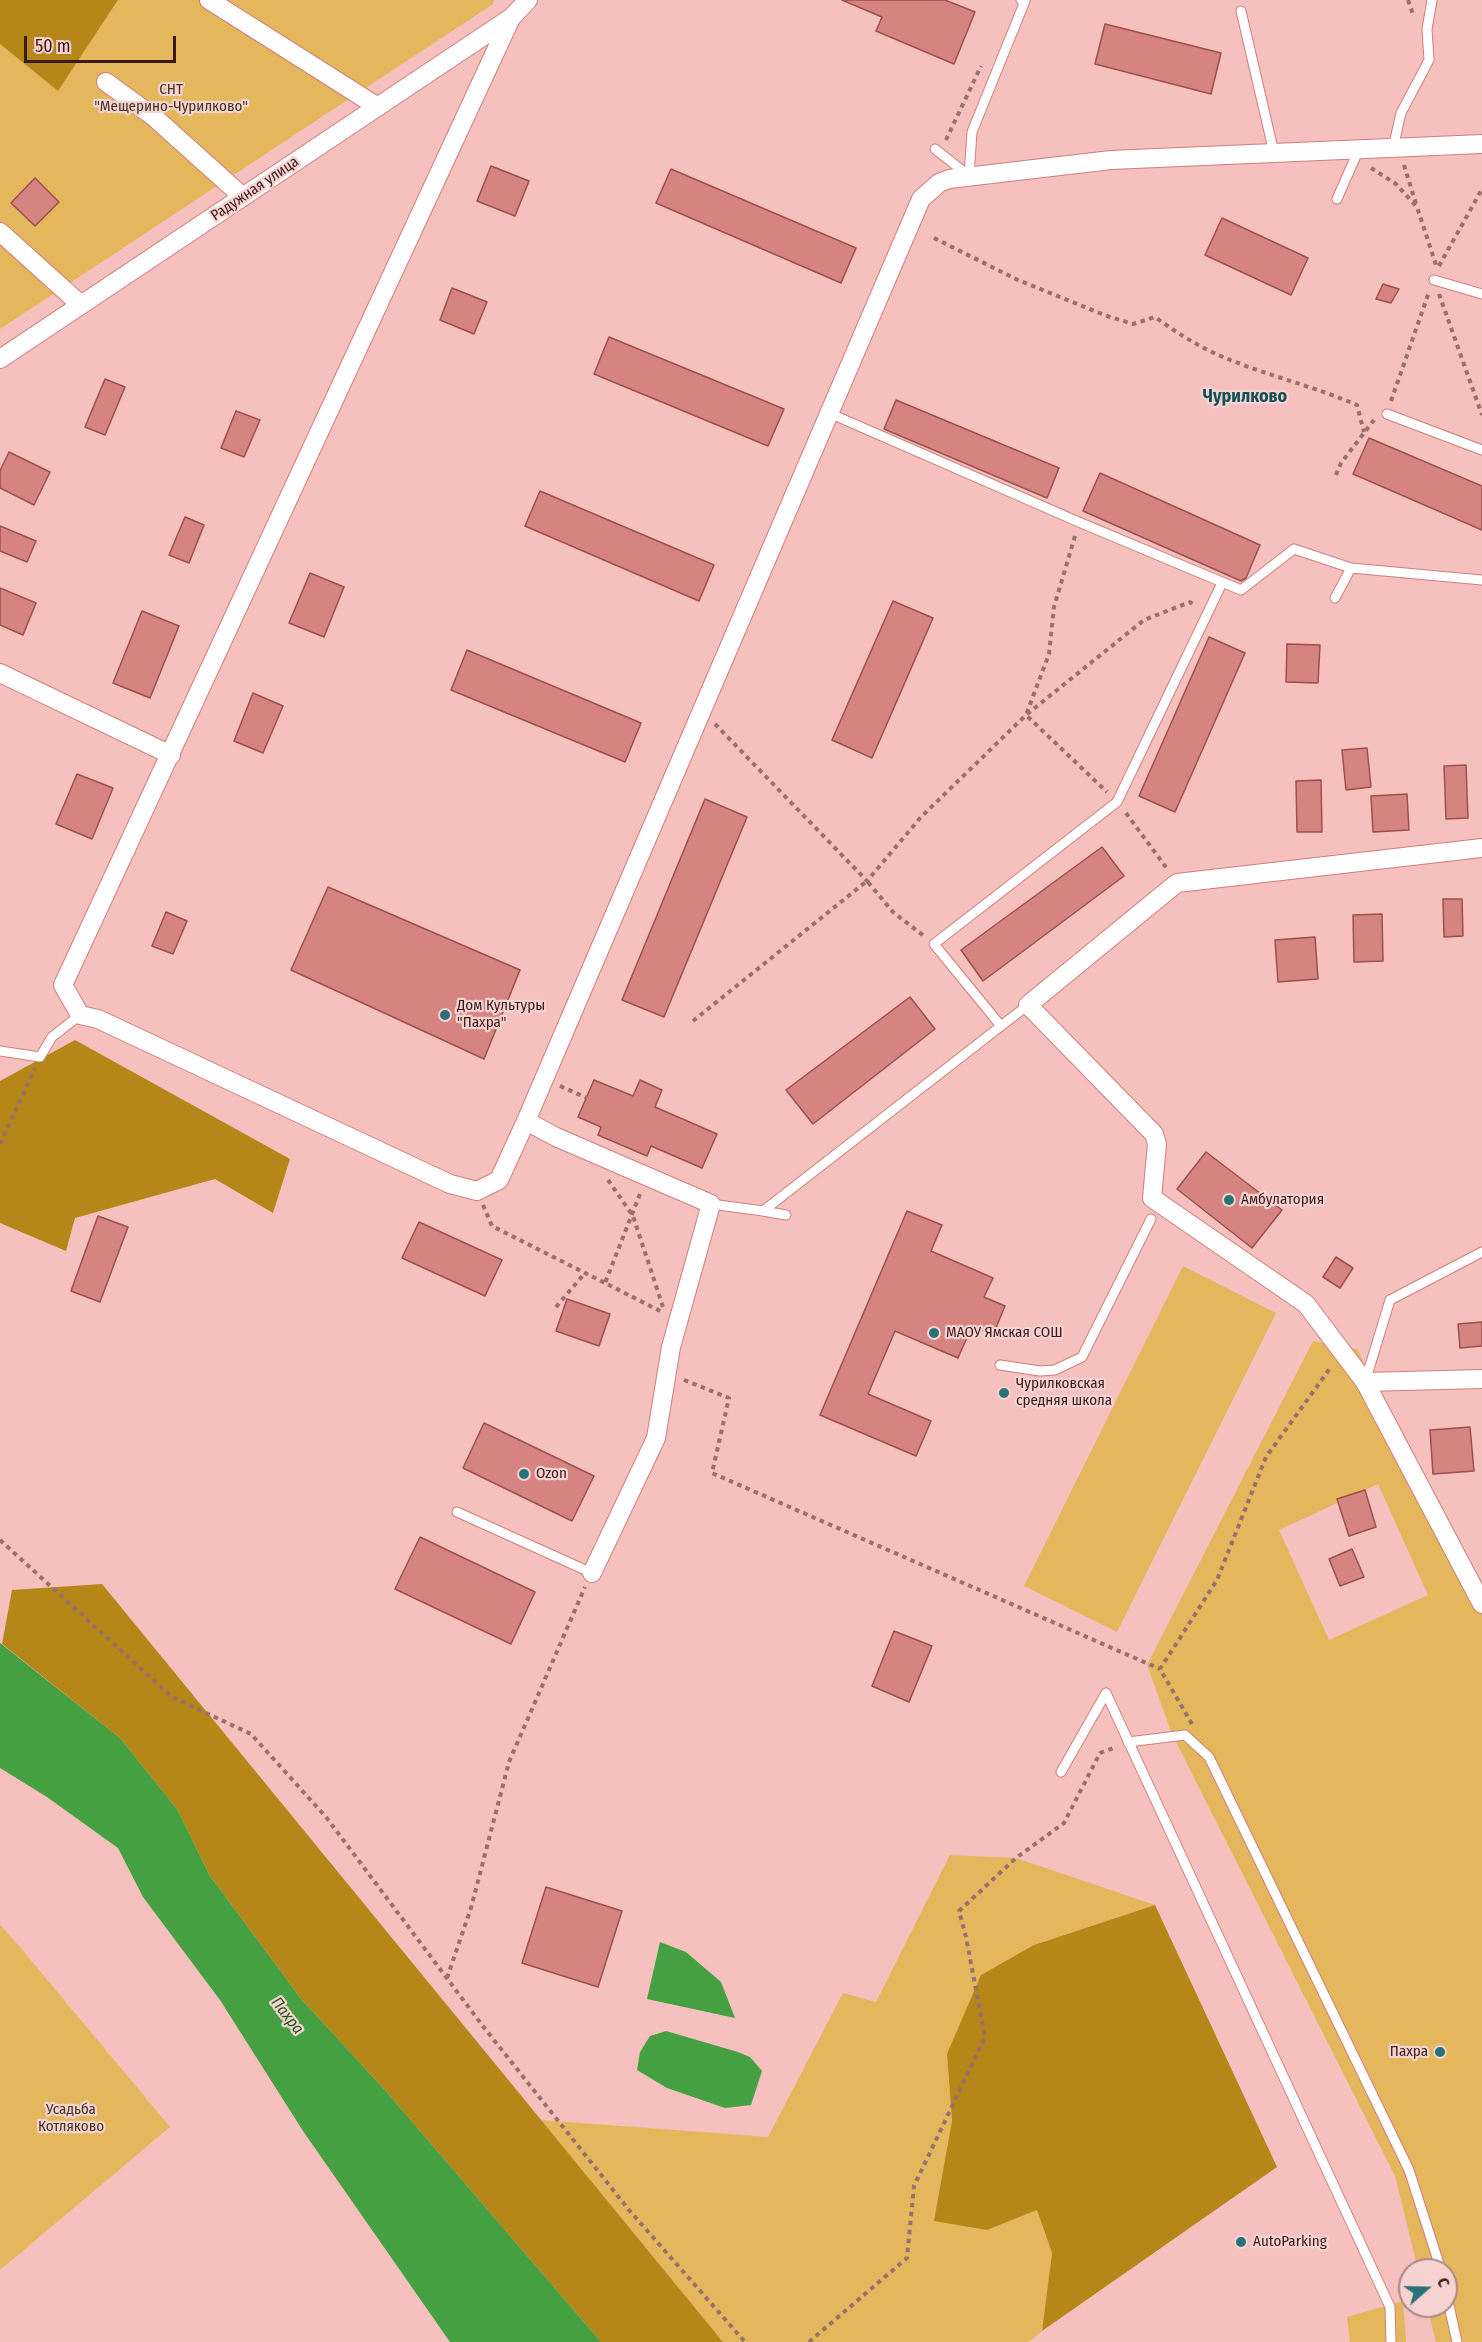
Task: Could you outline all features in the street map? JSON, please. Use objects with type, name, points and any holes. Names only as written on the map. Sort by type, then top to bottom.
[{"type":"street","points":[[209,0],[378,107]]},
{"type":"street","points":[[528,0],[511,18],[63,985],[80,1015],[98,1019],[450,1184],[477,1191],[499,1180],[526,1121],[921,199],[939,183],[969,177],[1111,160],[1274,153],[1357,154],[1482,144]]},
{"type":"street","name":"Радужная улица","points":[[0,359],[511,18]]},
{"type":"street","points":[[106,82],[154,117],[243,197]]},
{"type":"street","points":[[0,232],[81,305]]},
{"type":"street","points":[[0,673],[171,755]]},
{"type":"street","points":[[1482,848],[1177,883],[1028,1005],[1154,1134],[1157,1144],[1152,1198],[1306,1305],[1365,1382],[1482,1604]]},
{"type":"street","points":[[526,1121],[711,1204],[671,1347],[656,1438],[592,1573]]},
{"type":"street","points":[[1365,1382],[1482,1380]]},
{"type":"lane","points":[[969,177],[972,132],[1025,1],[1021,0]]},
{"type":"lane","points":[[1397,152],[1401,113],[1429,60],[1426,29],[1432,0]]},
{"type":"lane","points":[[1241,11],[1274,153]]},
{"type":"lane","points":[[937,151],[969,177]]},
{"type":"lane","points":[[1337,199],[1357,154]]},
{"type":"lane","points":[[1434,280],[1482,294]]},
{"type":"lane","points":[[829,413],[1241,590],[1294,549],[1351,568],[1482,580]]},
{"type":"lane","points":[[1387,414],[1482,450]]},
{"type":"lane","points":[[1335,598],[1351,568]]},
{"type":"lane","points":[[1000,1026],[934,944],[1117,802],[1222,583]]},
{"type":"lane","points":[[763,1211],[1028,1005]]},
{"type":"lane","points":[[0,1051],[40,1057],[51,1037],[80,1015]]},
{"type":"lane","points":[[711,1204],[786,1215]]},
{"type":"lane","points":[[1000,1365],[1040,1371],[1055,1370],[1082,1358],[1151,1219]]},
{"type":"lane","points":[[1365,1382],[1390,1300],[1482,1252]]},
{"type":"lane","points":[[457,1512],[592,1573]]},
{"type":"lane","points":[[1061,1772],[1106,1693],[1390,2307],[1391,2342]]},
{"type":"lane","points":[[1128,1742],[1185,1735],[1209,1757],[1409,2170],[1438,2258]]},
{"type":"lane","points":[[1452,2318],[1457,2342]]},
{"type":"path","points":[[937,151],[983,62]]},
{"type":"path","points":[[1397,152],[1437,268],[1482,189]]},
{"type":"path","points":[[1357,154],[1396,184],[1417,207]]},
{"type":"path","points":[[934,238],[1057,298],[1133,324],[1155,317],[1181,336],[1216,354],[1332,394],[1357,405],[1364,432]]},
{"type":"path","points":[[1336,475],[1341,463],[1376,417],[1387,414],[1434,280]]},
{"type":"path","points":[[1434,280],[1482,415]]},
{"type":"path","points":[[1026,715],[1049,654],[1054,607],[1079,522]]},
{"type":"path","points":[[693,1021],[867,881],[921,817],[1026,715],[1144,620],[1190,602],[1206,613]]},
{"type":"path","points":[[702,711],[867,881],[893,912],[934,944]]},
{"type":"path","points":[[1026,715],[1117,802],[1177,883]]},
{"type":"path","points":[[0,1144],[40,1057]]},
{"type":"path","points":[[545,1078],[586,1098]]},
{"type":"path","points":[[605,1283],[633,1216],[646,1176]]},
{"type":"path","points":[[477,1191],[492,1226],[665,1314],[633,1216],[608,1179]]},
{"type":"path","points":[[556,1307],[585,1273]]},
{"type":"path","points":[[1160,1669],[1216,1580],[1266,1456],[1335,1362]]},
{"type":"path","points":[[667,1373],[729,1398],[712,1473],[1160,1669],[1200,1738],[1205,1753]]},
{"type":"path","points":[[0,1540],[172,1697],[251,1734],[326,1817],[447,1979],[629,2210],[745,2342]]},
{"type":"path","points":[[447,1979],[471,1908],[509,1762],[592,1573]]},
{"type":"path","points":[[809,2342],[907,2258],[914,2186],[985,2037],[966,1936],[958,1911],[1016,1857],[1064,1823],[1100,1753],[1128,1742]]},
{"type":"green space","name":"СНТ \"Мещерино-Чурилково\"","points":[[118,0],[494,0],[493,4],[0,329],[0,44],[58,91]]},
{"type":"green space","points":[[1183,1266],[1276,1313],[1117,1632],[1024,1586]]},
{"type":"green space","points":[[1313,1341],[1357,1349],[1482,1599],[1482,2342],[1436,2342],[1430,2318],[1458,2318],[1458,2258],[1415,2258],[1395,2176],[1172,1734],[1147,1665]],"holes":[[[1378,1484],[1428,1595],[1329,1640],[1279,1530]]]},
{"type":"green space","points":[[950,1855],[1016,1858],[1155,1905],[1034,1945],[947,2054],[952,2121],[946,2160],[987,2230],[1037,2210],[1052,2253],[1042,2331],[1029,2342],[723,2342],[541,2120],[768,2137],[843,1993],[876,2002]]},
{"type":"green space","name":"Усадьба Котляково","points":[[0,1925],[170,2127],[0,2270]]},
{"type":"green space","points":[[1398,2302],[1398,2318],[1404,2318],[1406,2342],[1350,2342],[1347,2317]]},
{"type":"shaded area","points":[[0,0],[118,0],[58,91],[0,44]]},
{"type":"shaded area","points":[[75,1040],[290,1159],[273,1213],[215,1179],[75,1218],[66,1251],[0,1223],[0,1081]]},
{"type":"shaded area","points":[[102,1584],[723,2342],[601,2342],[384,2089],[302,2000],[210,1876],[177,1809],[120,1738],[2,1644],[12,1590]]},
{"type":"shaded area","points":[[1155,1905],[1277,2167],[1042,2331],[1052,2253],[1037,2210],[987,2230],[934,2221],[952,2121],[947,2054],[981,1975],[1034,1945]]},
{"type":"water","points":[[0,1643],[120,1738],[177,1809],[210,1876],[302,2000],[384,2089],[601,2342],[450,2342],[303,2131],[220,2000],[143,1897],[118,1848],[47,1797],[0,1768]]},
{"type":"water","points":[[660,1942],[686,1952],[721,1982],[735,2018],[647,1999]]},
{"type":"water","points":[[666,2031],[750,2057],[762,2071],[751,2105],[725,2108],[667,2088],[637,2070],[640,2052],[650,2036]]},
{"type":"building","points":[[842,0],[945,0],[975,12],[954,64],[876,31],[882,17]]},
{"type":"building","points":[[1105,24],[1221,53],[1211,94],[1095,64]]},
{"type":"building","points":[[491,166],[529,181],[515,216],[477,201]]},
{"type":"building","points":[[671,169],[856,248],[841,283],[656,203]]},
{"type":"building","points":[[35,178],[59,202],[35,226],[11,203]]},
{"type":"building","points":[[1222,218],[1308,258],[1291,295],[1205,255]]},
{"type":"building","points":[[1383,284],[1399,289],[1391,303],[1376,299]]},
{"type":"building","points":[[452,288],[487,302],[474,334],[440,320]]},
{"type":"building","points":[[609,337],[784,409],[768,446],[594,374]]},
{"type":"building","points":[[105,379],[125,387],[105,435],[85,427]]},
{"type":"building","points":[[896,400],[1059,468],[1047,498],[884,429]]},
{"type":"building","points":[[236,411],[260,420],[244,457],[221,448]]},
{"type":"building","points":[[1369,438],[1482,486],[1482,530],[1353,474]]},
{"type":"building","points":[[9,452],[50,472],[34,505],[0,488],[0,471]]},
{"type":"building","points":[[1100,473],[1260,545],[1246,578],[1241,581],[1083,511]]},
{"type":"building","points":[[540,491],[714,565],[699,601],[525,526]]},
{"type":"building","points":[[185,517],[204,525],[189,563],[169,555]]},
{"type":"building","points":[[0,526],[36,541],[27,562],[0,551]]},
{"type":"building","points":[[310,573],[344,587],[324,637],[289,623]]},
{"type":"building","points":[[0,588],[36,603],[23,635],[0,625]]},
{"type":"building","points":[[893,601],[933,618],[872,758],[832,740]]},
{"type":"building","points":[[142,611],[179,626],[150,698],[113,683]]},
{"type":"building","points":[[1209,637],[1245,653],[1175,812],[1139,796]]},
{"type":"building","points":[[1287,644],[1320,645],[1318,683],[1286,682]]},
{"type":"building","points":[[467,650],[641,723],[625,762],[451,690]]},
{"type":"building","points":[[253,693],[283,706],[263,753],[234,741]]},
{"type":"building","points":[[1367,748],[1371,787],[1346,790],[1342,750]]},
{"type":"building","points":[[1466,765],[1468,818],[1446,819],[1444,766]]},
{"type":"building","points":[[77,774],[113,788],[92,839],[56,824]]},
{"type":"building","points":[[1321,780],[1322,832],[1297,832],[1296,781]]},
{"type":"building","points":[[1407,794],[1409,830],[1373,832],[1371,796]]},
{"type":"building","points":[[705,799],[747,817],[664,1017],[622,1000]]},
{"type":"building","points":[[1102,847],[1124,876],[983,981],[961,950]]},
{"type":"building","name":"Дом Культуры \"Пахра\"","points":[[328,887],[520,970],[484,1059],[291,970]]},
{"type":"building","points":[[1443,899],[1462,899],[1463,936],[1444,937]]},
{"type":"building","points":[[166,912],[187,921],[173,954],[152,946]]},
{"type":"building","points":[[1382,914],[1383,961],[1354,962],[1353,915]]},
{"type":"building","points":[[1315,937],[1318,979],[1278,982],[1275,940]]},
{"type":"building","points":[[910,997],[935,1029],[813,1124],[786,1090]]},
{"type":"building","points":[[594,1080],[633,1096],[640,1080],[662,1090],[655,1107],[717,1134],[702,1168],[651,1146],[647,1156],[598,1135],[601,1127],[578,1117]]},
{"type":"building","name":"Амбулатория","points":[[1206,1152],[1282,1210],[1252,1248],[1177,1189]]},
{"type":"building","name":"МАОУ Ямская СОШ","points":[[907,1211],[942,1225],[931,1251],[993,1278],[984,1297],[1005,1306],[993,1335],[972,1326],[958,1358],[895,1331],[868,1394],[931,1421],[916,1456],[820,1415]]},
{"type":"building","points":[[98,1216],[128,1227],[100,1302],[71,1291]]},
{"type":"building","points":[[419,1222],[502,1260],[485,1296],[402,1258]]},
{"type":"building","points":[[1336,1257],[1353,1268],[1340,1288],[1323,1277]]},
{"type":"building","points":[[567,1299],[610,1314],[599,1346],[556,1331]]},
{"type":"building","points":[[1482,1322],[1482,1346],[1460,1348],[1458,1324]]},
{"type":"building","points":[[484,1423],[594,1476],[572,1521],[463,1468]]},
{"type":"building","points":[[1470,1427],[1474,1471],[1433,1474],[1430,1430]]},
{"type":"building","points":[[1365,1490],[1376,1527],[1349,1536],[1337,1499]]},
{"type":"building","points":[[420,1537],[535,1592],[511,1644],[395,1589]]},
{"type":"building","points":[[1352,1549],[1364,1577],[1340,1586],[1329,1559]]},
{"type":"building","points":[[894,1631],[932,1646],[909,1702],[872,1686]]},
{"type":"building","points":[[546,1887],[622,1911],[598,1987],[522,1963]]},
{"type":"place","name":"Дом Культуры \"Пахра\"","points":[[445,1015]]},
{"type":"place","name":"Амбулатория","points":[[1229,1200]]},
{"type":"place","name":"МАОУ Ямская СОШ","points":[[934,1333]]},
{"type":"place","name":"Чурилковская средняя школа","points":[[1004,1393]]},
{"type":"place","name":"Ozon","points":[[524,1474]]},
{"type":"place","name":"Пахра","points":[[1440,2052]]},
{"type":"place","name":"AutoParking","points":[[1241,2242]]},
{"type":"district","name":"Чурилково","points":[[1245,397]]}]
